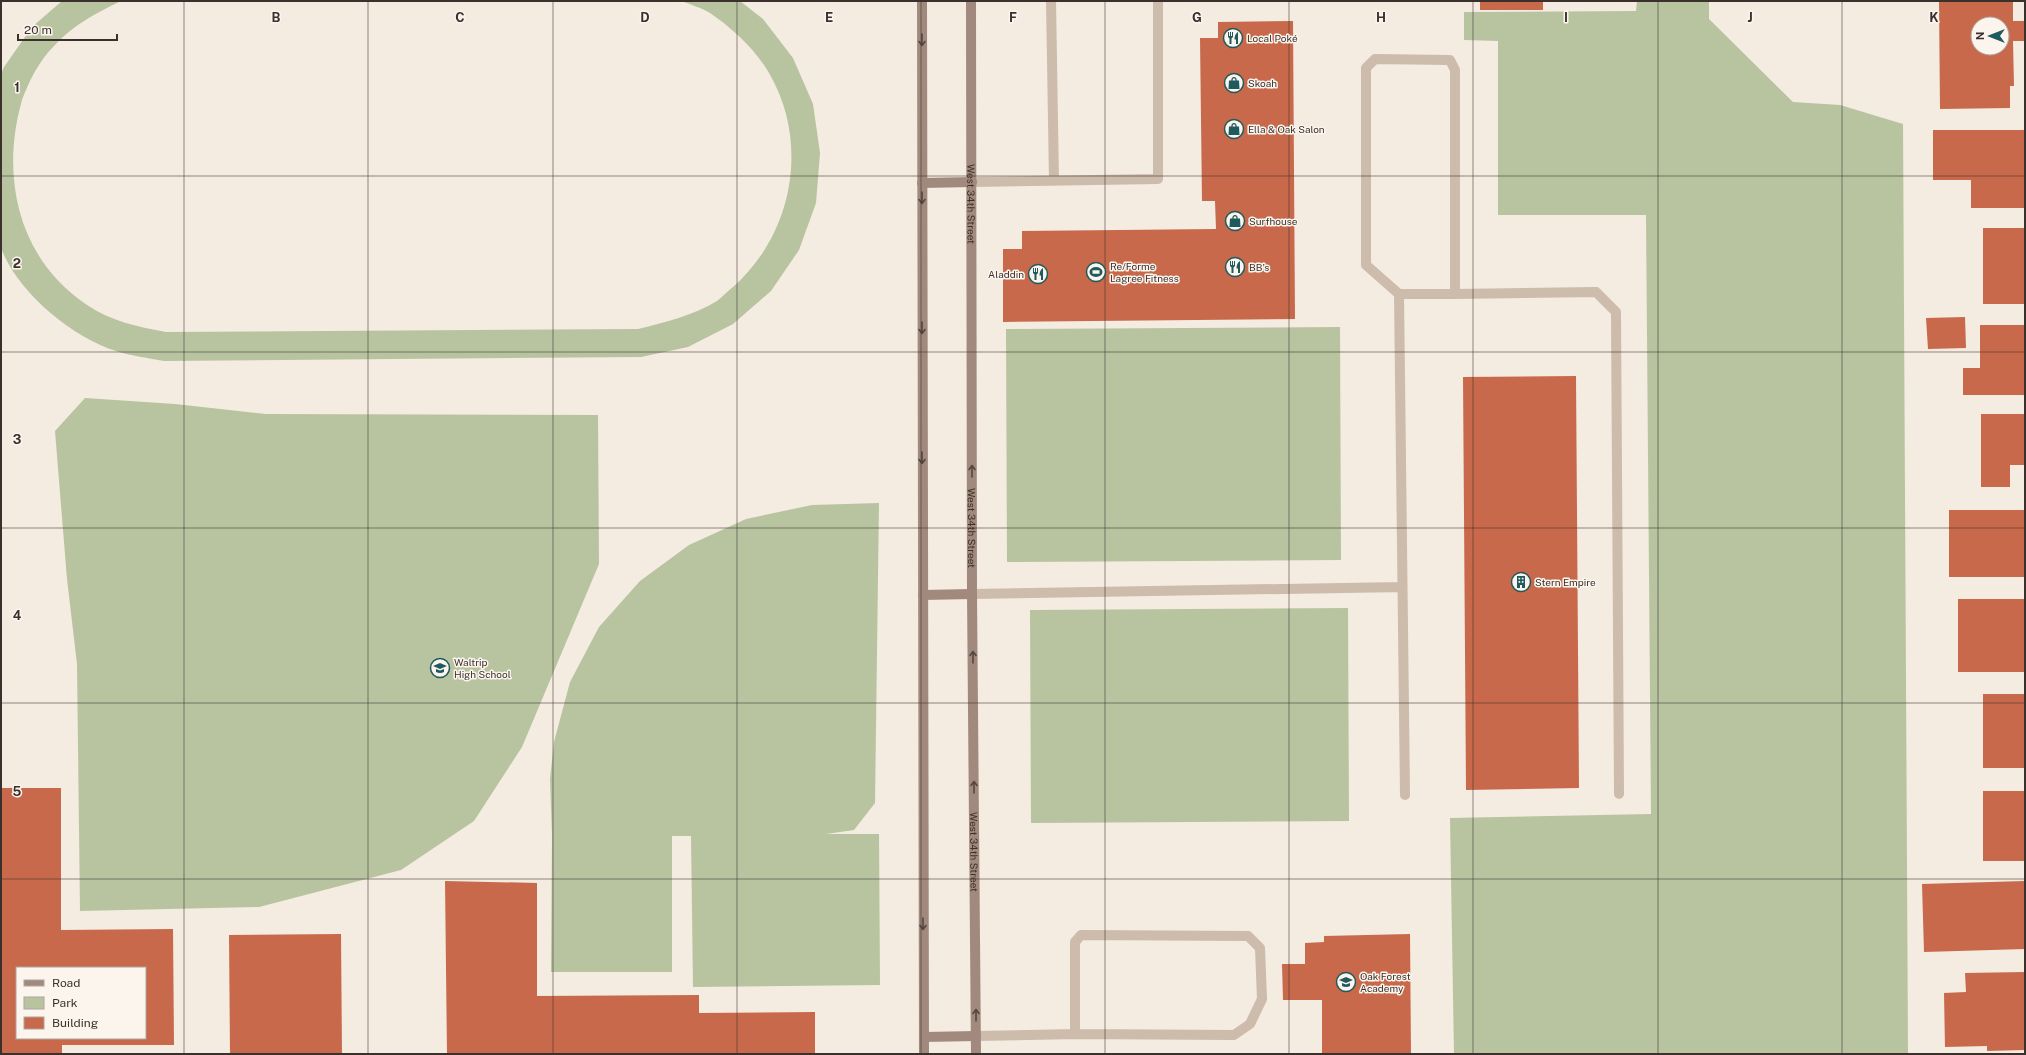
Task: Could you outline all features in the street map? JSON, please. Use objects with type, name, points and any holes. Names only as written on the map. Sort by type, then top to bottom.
[{"type":"main road","points":[[922,1],[924,1054]]},
{"type":"main road","name":"West 34th Street","points":[[971,1],[972,594],[976,1054]]},
{"type":"main road","points":[[922,183],[972,182]]},
{"type":"main road","points":[[923,595],[972,594]]},
{"type":"main road","points":[[924,1037],[976,1036]]},
{"type":"lane","points":[[1051,1],[1054,181]]},
{"type":"lane","points":[[972,182],[1158,179],[1158,1]]},
{"type":"lane","points":[[1455,294],[1455,70],[1450,60],[1375,59],[1366,68],[1366,265],[1399,294],[1455,294],[1596,292],[1616,312],[1619,794]]},
{"type":"lane","points":[[1399,294],[1405,795]]},
{"type":"lane","points":[[972,594],[1402,588]]},
{"type":"lane","points":[[976,1036],[1075,1034],[1234,1034],[1250,1024],[1262,999],[1260,948],[1248,936],[1081,935],[1075,942],[1075,1034]]},
{"type":"green space","points":[[62,1],[121,1],[85,20],[61,39],[44,58],[28,86],[22,100],[16,129],[13,158],[15,187],[20,214],[30,240],[45,264],[63,286],[96,311],[135,325],[166,332],[638,329],[688,315],[717,301],[733,287],[753,265],[770,241],[782,214],[789,186],[791,157],[789,129],[782,100],[769,73],[750,47],[735,32],[707,11],[682,1],[740,1],[763,19],[793,58],[813,104],[820,153],[816,203],[799,250],[771,291],[733,324],[688,347],[641,357],[164,361],[122,353],[99,344],[82,335],[48,311],[33,297],[20,281],[9,265],[1,248],[1,74],[4,67],[32,27]]},
{"type":"green space","points":[[1637,1],[1709,1],[1709,19],[1793,102],[1840,105],[1903,124],[1908,1054],[1454,1054],[1450,818],[1651,814],[1646,215],[1498,215],[1498,41],[1464,40],[1464,12],[1636,11]]},
{"type":"green space","points":[[1340,327],[1341,560],[1007,562],[1006,329]]},
{"type":"green space","points":[[85,398],[175,404],[266,414],[598,415],[599,564],[522,747],[474,821],[401,870],[259,907],[80,911],[77,664],[67,579],[55,431]]},
{"type":"green space","points":[[879,503],[875,803],[854,830],[826,834],[879,834],[880,985],[693,987],[691,836],[672,836],[672,972],[551,972],[552,835],[550,779],[554,742],[570,682],[599,627],[640,581],[689,545],[746,519],[812,505]]},
{"type":"green space","points":[[1348,608],[1349,821],[1031,823],[1030,610]]},
{"type":"building","points":[[1480,1],[1543,1],[1543,10],[1480,10]]},
{"type":"building","points":[[1939,1],[2013,1],[2013,21],[2025,21],[2025,41],[2013,41],[2014,86],[2010,86],[2010,108],[1940,109]]},
{"type":"building","points":[[1293,21],[1295,319],[1003,322],[1003,249],[1022,249],[1022,231],[1216,229],[1215,201],[1202,201],[1200,38],[1218,38],[1218,22]]},
{"type":"building","points":[[1933,130],[2025,130],[2025,208],[1971,208],[1971,180],[1933,180]]},
{"type":"building","points":[[1983,228],[2025,228],[2025,304],[1983,304]]},
{"type":"building","points":[[1965,317],[1966,348],[1928,349],[1926,318]]},
{"type":"building","points":[[1980,325],[2025,325],[2025,395],[1963,395],[1963,368],[1980,368]]},
{"type":"building","name":"Stern Empire","points":[[1576,376],[1579,788],[1466,790],[1463,377]]},
{"type":"building","points":[[1981,414],[2025,414],[2025,465],[2010,465],[2010,487],[1981,487]]},
{"type":"building","points":[[1949,510],[2025,510],[2025,577],[1949,577]]},
{"type":"building","points":[[1958,599],[2025,599],[2025,672],[1958,672]]},
{"type":"building","points":[[1983,694],[2025,694],[2025,768],[1983,768]]},
{"type":"building","points":[[1,788],[61,788],[61,930],[173,929],[174,1045],[62,1045],[62,1054],[1,1054]]},
{"type":"building","points":[[1983,791],[2025,791],[2025,861],[1983,861]]},
{"type":"building","points":[[445,881],[537,883],[537,996],[699,995],[699,1013],[815,1012],[815,1054],[447,1054]]},
{"type":"building","points":[[2025,881],[2025,949],[1924,952],[1922,884]]},
{"type":"building","points":[[341,934],[342,1054],[230,1054],[229,935]]},
{"type":"building","name":"Oak Forest Academy","points":[[1410,934],[1411,1054],[1322,1054],[1322,1000],[1283,1000],[1282,964],[1305,964],[1305,943],[1324,942],[1324,936]]},
{"type":"building","points":[[2025,972],[2025,1050],[1987,1051],[1987,1046],[1945,1047],[1944,993],[1966,992],[1965,973]]},
{"type":"place","name":"Local Poké","points":[[1233,38]]},
{"type":"place","name":"Skoah","points":[[1234,83]]},
{"type":"place","name":"Ella & Oak Salon","points":[[1234,129]]},
{"type":"place","name":"Surfhouse","points":[[1235,221]]},
{"type":"place","name":"BB's","points":[[1235,267]]},
{"type":"place","name":"Re/Forme Lagree Fitness","points":[[1096,272]]},
{"type":"place","name":"Aladdin","points":[[1038,274]]},
{"type":"place","name":"Stern Empire","points":[[1521,582]]},
{"type":"place","name":"Waltrip High School","points":[[440,668]]},
{"type":"place","name":"Oak Forest Academy","points":[[1346,982]]}]
